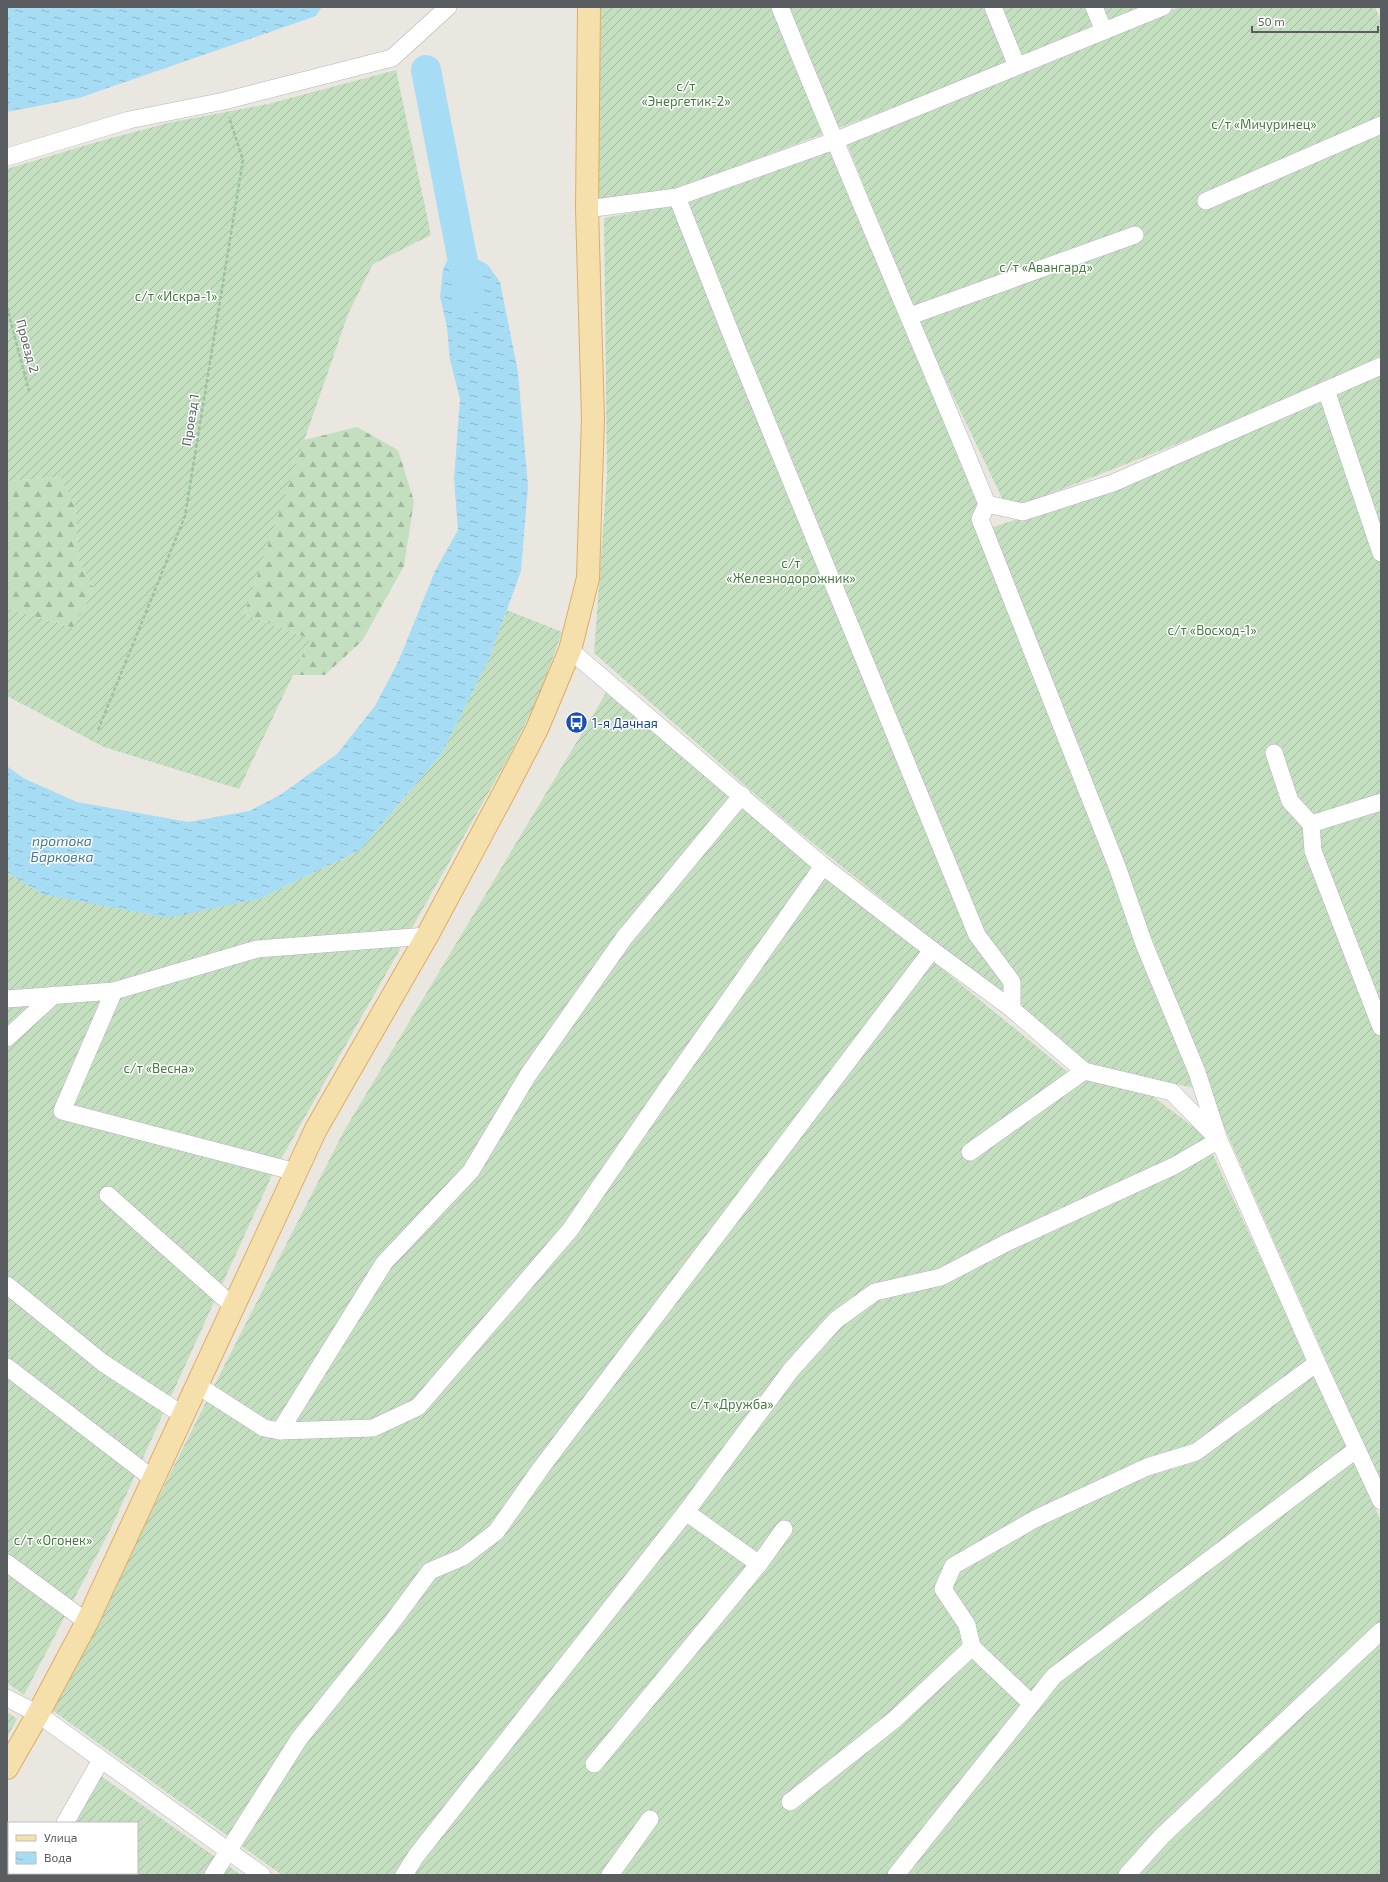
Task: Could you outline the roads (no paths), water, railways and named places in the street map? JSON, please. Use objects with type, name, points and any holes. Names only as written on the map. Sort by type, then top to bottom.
[{"type":"main road","points":[[7,1768],[38,1714],[86,1622],[316,1129],[426,936],[537,730],[570,650],[588,578],[593,418],[587,209],[589,7]]},
{"type":"street","points":[[7,157],[129,120],[224,101],[392,58],[448,7]]},
{"type":"street","points":[[780,7],[834,142],[910,316],[986,504],[980,519],[1118,869],[1144,944],[1197,1072],[1219,1140],[1317,1363],[1381,1500]]},
{"type":"street","points":[[993,7],[1017,66]]},
{"type":"street","points":[[1094,7],[1104,31]]},
{"type":"street","points":[[587,209],[677,197],[834,142],[1162,7]]},
{"type":"street","points":[[1206,201],[1381,125]]},
{"type":"street","points":[[677,197],[737,349],[977,935],[1012,982],[1012,1009]]},
{"type":"street","points":[[910,316],[1135,235]]},
{"type":"street","points":[[986,504],[1023,512],[1113,483],[1381,366]]},
{"type":"street","points":[[1326,390],[1381,553]]},
{"type":"street","points":[[570,650],[824,866],[932,950],[1012,1009],[1084,1071],[1172,1092],[1219,1140]]},
{"type":"street","points":[[1274,753],[1290,801],[1311,824],[1313,851],[1381,1027]]},
{"type":"street","points":[[280,1431],[384,1263],[472,1171],[528,1075],[624,938],[742,795]]},
{"type":"street","points":[[1311,824],[1381,802]]},
{"type":"street","points":[[197,1385],[264,1428],[280,1431],[373,1428],[418,1407],[570,1230],[666,1090],[824,866]]},
{"type":"street","points":[[7,999],[114,991],[256,949],[426,936]]},
{"type":"street","points":[[213,1875],[227,1850],[299,1738],[390,1625],[430,1571],[463,1557],[496,1532],[541,1468],[932,950]]},
{"type":"street","points":[[114,991],[62,1111],[296,1172]]},
{"type":"street","points":[[7,1038],[54,995]]},
{"type":"street","points":[[970,1152],[1084,1071]]},
{"type":"street","points":[[404,1875],[416,1856],[686,1512],[791,1370],[836,1320],[875,1292],[941,1277],[1006,1243],[1174,1166],[1219,1140]]},
{"type":"street","points":[[108,1195],[233,1306]]},
{"type":"street","points":[[7,1285],[104,1363],[183,1415]]},
{"type":"street","points":[[1031,1703],[972,1647],[967,1625],[943,1589],[953,1566],[1035,1519],[1147,1467],[1196,1452],[1317,1363]]},
{"type":"street","points":[[7,1367],[152,1478]]},
{"type":"street","points":[[896,1875],[1031,1703],[1054,1676],[1357,1449]]},
{"type":"street","points":[[686,1512],[759,1564]]},
{"type":"street","points":[[594,1764],[759,1564],[784,1529]]},
{"type":"street","points":[[7,1563],[86,1622]]},
{"type":"street","points":[[1127,1875],[1162,1836],[1381,1631]]},
{"type":"street","points":[[790,1802],[894,1720],[972,1647]]},
{"type":"street","points":[[7,1698],[38,1714],[262,1875]]},
{"type":"street","points":[[66,1822],[101,1760]]},
{"type":"street","points":[[610,1875],[650,1819]]},
{"type":"water","points":[[7,7],[322,7],[316,16],[79,98],[7,112]]},
{"type":"water","name":"протока Барковка","points":[[449,257],[475,258],[488,265],[500,282],[518,372],[528,486],[521,571],[489,659],[442,753],[360,850],[259,899],[167,918],[42,894],[7,872],[7,766],[23,778],[77,802],[188,822],[249,811],[280,795],[337,754],[375,706],[399,660],[435,571],[458,530],[454,479],[460,399],[450,360],[447,327],[440,297],[443,269]]},
{"type":"waterway","points":[[426,70],[470,298]]},
{"type":"place","name":"1-я Дачная","points":[[577,723]]},
{"type":"park label","name":"с/т «Энергетик-2»","points":[[686,94]]},
{"type":"park label","name":"с/т «Мичуринец»","points":[[1264,124]]},
{"type":"park label","name":"с/т «Авангард»","points":[[1046,267]]},
{"type":"park label","name":"с/т «Искра-1»","points":[[176,296]]},
{"type":"park label","name":"с/т «Железнодорожник»","points":[[791,570]]},
{"type":"park label","name":"с/т «Восход-1»","points":[[1212,630]]},
{"type":"park label","name":"с/т «Весна»","points":[[159,1068]]},
{"type":"park label","name":"с/т «Дружба»","points":[[732,1404]]},
{"type":"park label","name":"с/т «Огонек»","points":[[53,1540]]}]
